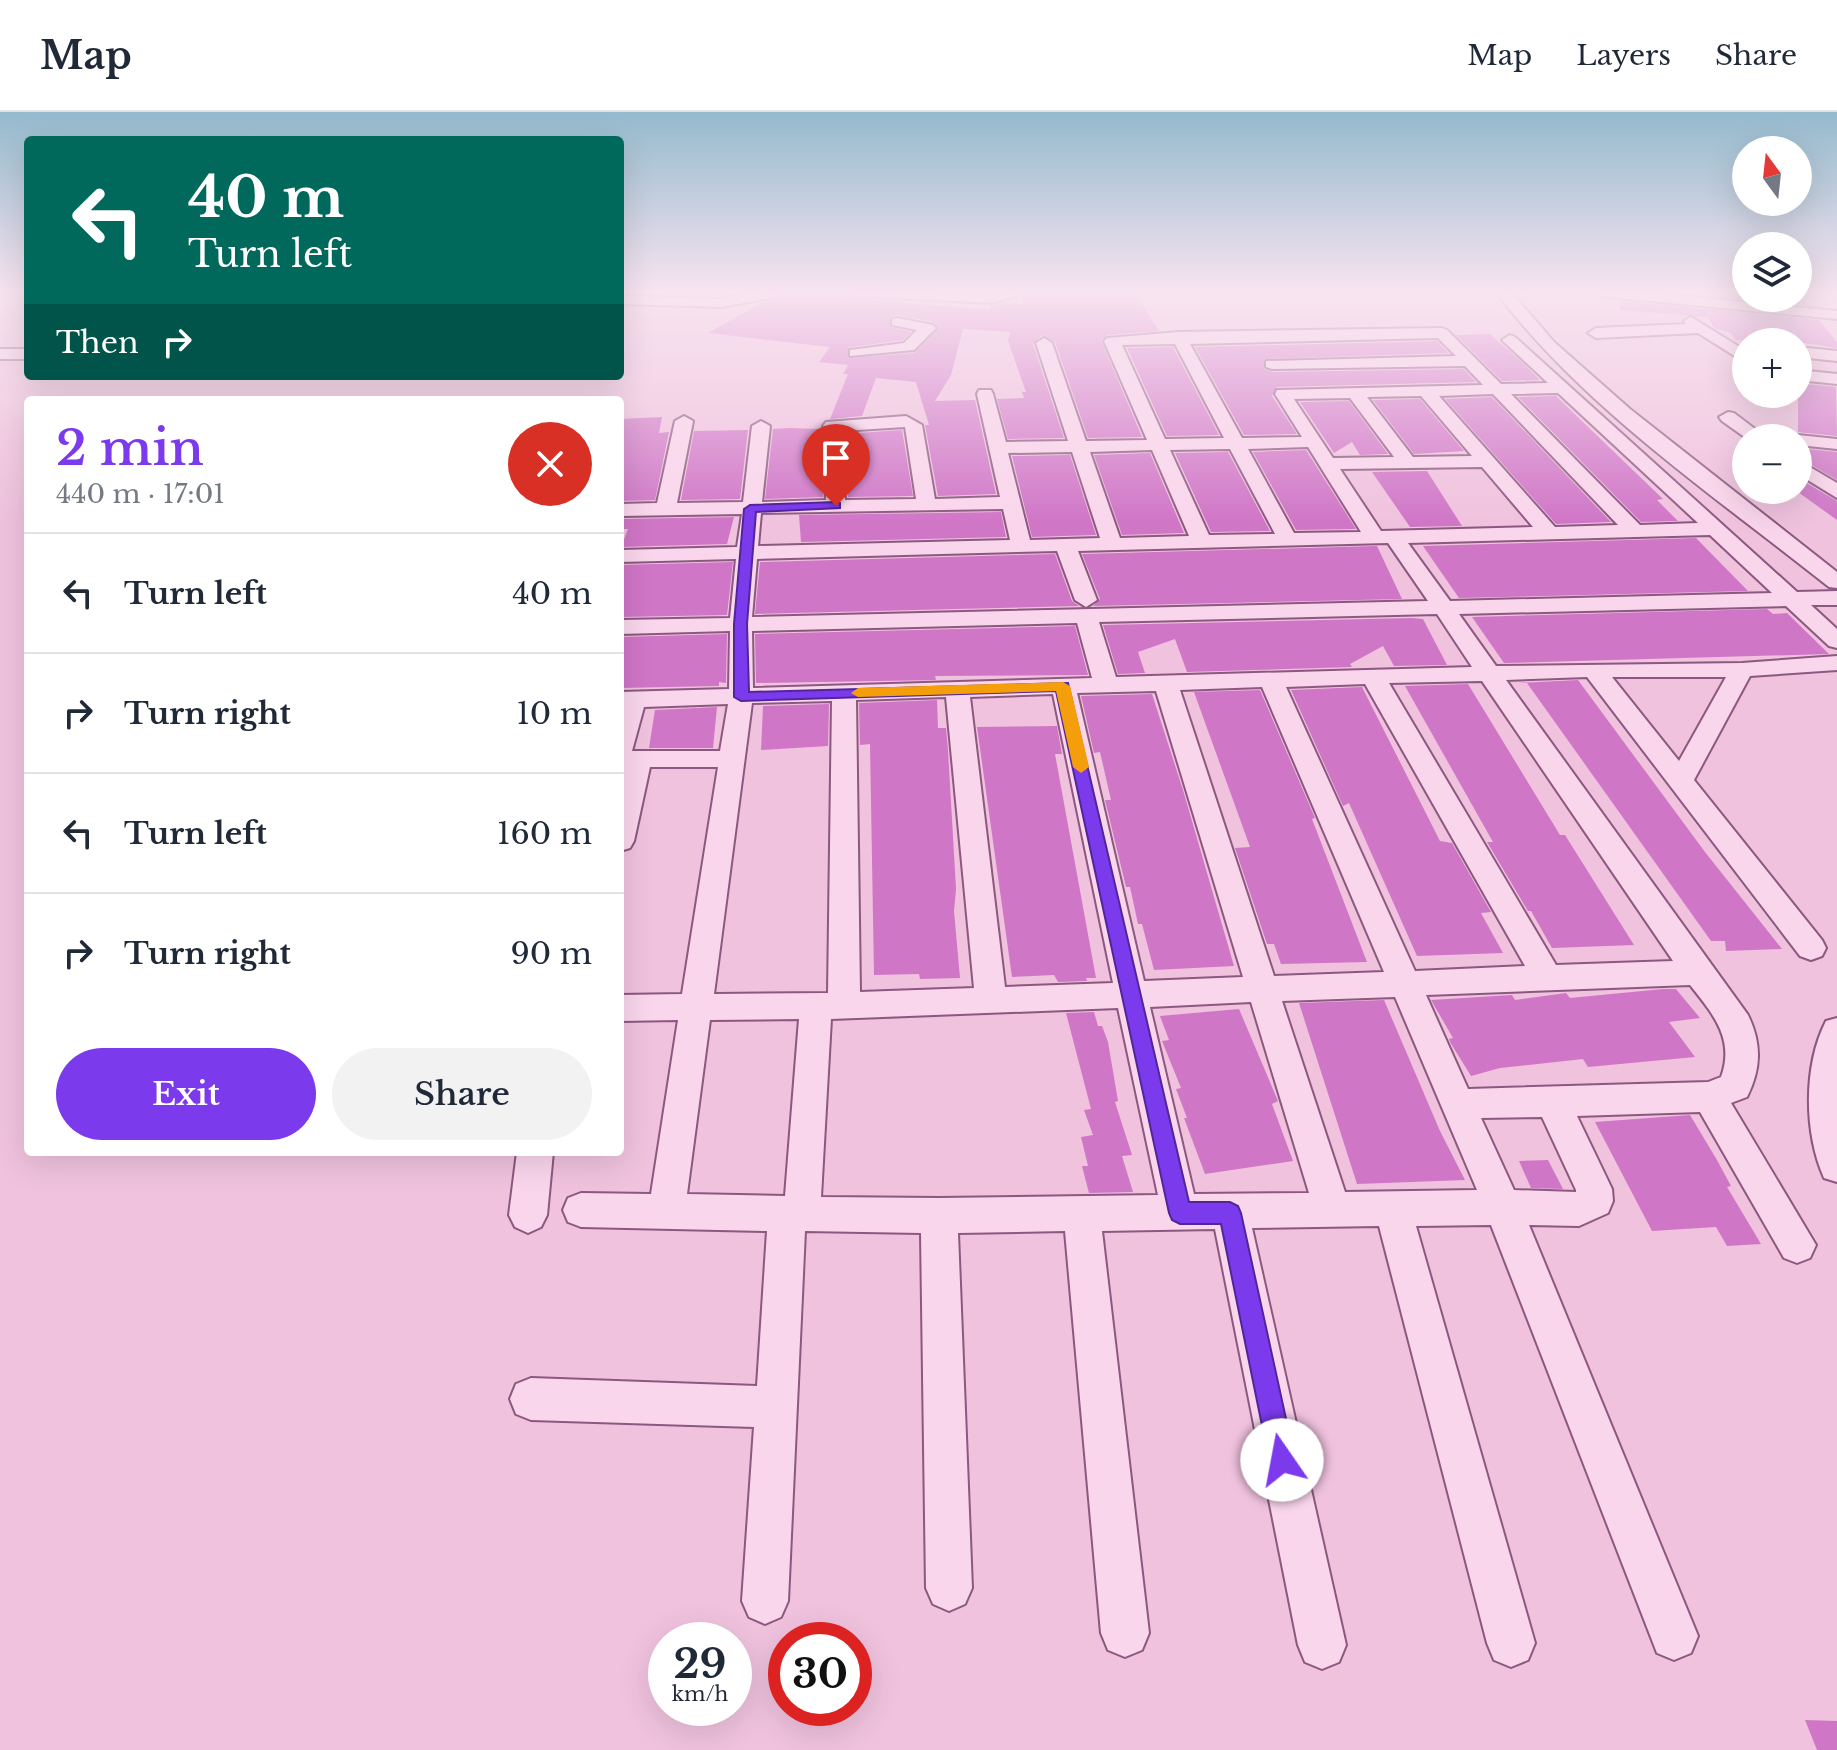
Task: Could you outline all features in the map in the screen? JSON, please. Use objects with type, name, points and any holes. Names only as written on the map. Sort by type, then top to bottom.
[{"type":"street","points":[[1053,368],[1113,546]]},
{"type":"street","points":[[1124,368],[1202,543]]},
{"type":"street","points":[[1196,368],[1288,540]]},
{"type":"street","points":[[1275,368],[1293,394]]},
{"type":"street","points":[[1477,368],[1635,531]]},
{"type":"street","points":[[1541,368],[1837,641]]},
{"type":"street","points":[[1574,368],[1681,461],[1837,582]]},
{"type":"street","points":[[1812,376],[1837,379]]},
{"type":"street","points":[[1459,1104],[1709,1097],[1735,1087],[1742,1071],[1743,1037],[1728,1010],[1698,972],[1438,600],[1328,464],[1282,396],[1563,388]]},
{"type":"street","points":[[1426,391],[1549,533]]},
{"type":"street","points":[[1355,393],[1407,462]]},
{"type":"street","points":[[985,394],[1022,548]]},
{"type":"street","points":[[1728,417],[1738,424]]},
{"type":"street","points":[[666,509],[684,421]]},
{"type":"street","points":[[836,506],[832,426],[906,421],[913,425],[926,504]]},
{"type":"street","points":[[666,1213],[741,697],[741,616],[761,426]]},
{"type":"street","points":[[1812,441],[1837,444]]},
{"type":"street","points":[[997,448],[1314,442]]},
{"type":"street","points":[[1328,464],[1486,461]]},
{"type":"street","points":[[1812,469],[1837,473]]},
{"type":"street","points":[[1812,475],[1837,492]]},
{"type":"street","points":[[624,510],[1009,503]]},
{"type":"street","points":[[624,556],[1714,529]]},
{"type":"street","points":[[1066,547],[1106,685]]},
{"type":"street","points":[[1438,600],[1837,582]]},
{"type":"street","points":[[624,627],[741,616],[1438,600],[1837,598]]},
{"type":"street","points":[[624,610],[741,616]]},
{"type":"street","points":[[624,784],[627,700],[1594,670],[1742,670],[1837,663]]},
{"type":"street","points":[[1594,670],[1811,948]]},
{"type":"street","points":[[1681,781],[1742,670]]},
{"type":"street","points":[[1373,677],[1547,978]]},
{"type":"street","points":[[1271,680],[1503,1207],[1674,1636]]},
{"type":"street","points":[[1165,682],[1333,1211]]},
{"type":"street","points":[[1063,686],[1180,1213]]},
{"type":"street","points":[[957,690],[991,1000]]},
{"type":"street","points":[[765,1601],[773,1407],[794,1213],[830,1006],[844,693]]},
{"type":"street","points":[[626,756],[733,759]]},
{"type":"street","points":[[624,1008],[830,1006],[1698,972]]},
{"type":"street","points":[[1837,1031],[1827,1088],[1831,1141],[1837,1166]]},
{"type":"street","points":[[1709,1097],[1797,1245]]},
{"type":"street","points":[[581,1210],[939,1216],[1503,1207],[1579,1209],[1595,1201],[1590,1176],[1552,1101]]},
{"type":"street","points":[[528,1215],[535,1156]]},
{"type":"street","points":[[1393,1210],[1511,1643]]},
{"type":"street","points":[[1230,1213],[1322,1645]]},
{"type":"street","points":[[1082,1215],[1125,1633]]},
{"type":"street","points":[[939,1216],[949,1588]]},
{"type":"street","points":[[531,1399],[773,1407]]},
{"type":"building","points":[[846,368],[953,368],[935,401],[975,400],[996,494],[938,496],[925,425],[929,425],[916,382],[876,378],[862,416],[830,419],[848,374],[843,374]]},
{"type":"building","points":[[1018,368],[1041,368],[1064,438],[1008,439],[997,399],[1024,398],[1022,392],[1026,392]]},
{"type":"building","points":[[1064,368],[1113,368],[1142,437],[1088,438]]},
{"type":"building","points":[[1136,368],[1184,368],[1219,435],[1167,436]]},
{"type":"building","points":[[1207,368],[1264,368],[1272,372],[1464,369],[1476,382],[1277,387],[1272,396],[1297,434],[1244,435]]},
{"type":"building","points":[[1489,368],[1528,368],[1540,380],[1502,381]]},
{"type":"building","points":[[1812,384],[1836,387],[1837,436],[1812,433],[1812,424],[1798,424],[1798,408],[1812,408]]},
{"type":"building","points":[[1556,396],[1663,499],[1657,500],[1678,521],[1641,522],[1518,397]]},
{"type":"building","points":[[1492,397],[1611,522],[1556,524],[1445,399]]},
{"type":"building","points":[[1420,399],[1464,451],[1414,454],[1373,400]]},
{"type":"building","points":[[1349,401],[1388,454],[1360,455],[1352,442],[1334,453],[1300,402]]},
{"type":"building","points":[[662,417],[659,433],[669,432],[655,500],[624,501],[624,419]]},
{"type":"building","points":[[773,429],[820,429],[823,497],[765,499]]},
{"type":"building","points":[[748,430],[740,499],[681,500],[694,431]]},
{"type":"building","points":[[902,430],[913,496],[848,497],[844,434]]},
{"type":"building","points":[[1812,449],[1837,452],[1837,480],[1812,465]]},
{"type":"building","points":[[1306,450],[1356,529],[1296,530],[1253,452]]},
{"type":"building","points":[[1228,452],[1270,531],[1211,532],[1175,453]]},
{"type":"building","points":[[1150,453],[1184,533],[1122,535],[1094,455]]},
{"type":"building","points":[[1070,455],[1096,535],[1032,537],[1012,456]]},
{"type":"building","points":[[1427,471],[1462,526],[1410,527],[1372,472]]},
{"type":"building","points":[[1812,486],[1837,501],[1837,520],[1812,502]]},
{"type":"building","points":[[1001,512],[1006,537],[801,542],[799,515]]},
{"type":"building","points":[[734,517],[727,544],[624,547],[628,529],[624,529],[624,519]]},
{"type":"building","points":[[1696,538],[1748,591],[1459,598],[1423,546]]},
{"type":"building","points":[[1377,546],[1402,599],[1093,606],[1100,599],[1082,554]]},
{"type":"building","points":[[1055,554],[1072,601],[1079,606],[755,614],[760,562]]},
{"type":"building","points":[[733,562],[727,615],[624,617],[624,565]]},
{"type":"building","points":[[1767,609],[1773,614],[1787,613],[1829,654],[1504,663],[1472,617]]},
{"type":"building","points":[[1423,619],[1447,665],[1394,666],[1383,646],[1350,664],[1352,667],[1187,672],[1175,639],[1138,652],[1145,673],[1118,674],[1103,625]]},
{"type":"building","points":[[1075,626],[1088,675],[935,676],[936,680],[756,683],[755,634]]},
{"type":"building","points":[[727,634],[726,683],[719,682],[719,686],[624,688],[624,637]]},
{"type":"building","points":[[1578,680],[1705,852],[1782,949],[1726,951],[1725,941],[1711,941],[1527,683],[1517,683]]},
{"type":"building","points":[[1468,684],[1560,835],[1565,835],[1634,945],[1552,948],[1531,911],[1528,911],[1487,842],[1493,842],[1405,686]]},
{"type":"building","points":[[1362,687],[1440,841],[1452,843],[1491,912],[1481,913],[1503,953],[1417,956],[1349,803],[1343,806],[1291,690]]},
{"type":"building","points":[[1260,690],[1315,818],[1312,819],[1367,962],[1281,964],[1274,944],[1267,944],[1235,848],[1250,847],[1194,692]]},
{"type":"building","points":[[1152,694],[1234,966],[1154,970],[1142,924],[1138,924],[1130,887],[1126,887],[1105,800],[1111,800],[1100,752],[1094,753],[1081,696]]},
{"type":"building","points":[[937,700],[938,728],[946,728],[948,750],[956,889],[954,911],[960,978],[920,979],[919,974],[874,975],[870,744],[860,745],[859,703]]},
{"type":"building","points":[[829,704],[828,746],[761,750],[763,706]]},
{"type":"building","points":[[717,707],[713,748],[649,748],[655,710]]},
{"type":"building","points":[[1057,726],[1062,754],[1055,754],[1096,978],[1086,978],[1087,981],[1058,982],[1054,975],[1012,977],[977,727]]},
{"type":"building","points":[[1676,989],[1700,1018],[1669,1022],[1695,1057],[1588,1067],[1583,1059],[1500,1068],[1471,1076],[1450,1042],[1449,1039],[1453,1038],[1431,1000],[1512,995],[1515,1000],[1566,993],[1570,998]]},
{"type":"building","points":[[1384,1000],[1440,1131],[1465,1180],[1357,1184],[1299,1003]]},
{"type":"building","points":[[1239,1009],[1278,1101],[1272,1104],[1293,1161],[1205,1174],[1184,1118],[1187,1118],[1176,1089],[1181,1088],[1162,1041],[1169,1040],[1160,1016]]},
{"type":"building","points":[[1094,1012],[1108,1042],[1118,1101],[1115,1102],[1132,1155],[1122,1156],[1133,1192],[1089,1193],[1082,1166],[1088,1166],[1081,1137],[1093,1135],[1084,1110],[1091,1109],[1066,1013]]},
{"type":"building","points":[[1690,1115],[1761,1244],[1727,1246],[1716,1227],[1652,1231],[1595,1122]]},
{"type":"building","points":[[1548,1160],[1563,1189],[1531,1188],[1519,1161]]},
{"type":"building","points":[[1805,1720],[1837,1721],[1837,1750],[1817,1750]]},
{"type":"slow traffic","points":[[858,693],[1063,686],[1081,767]]},
{"type":"route","points":[[836,506],[750,509],[740,624],[741,697],[1063,686],[1180,1213],[1230,1213],[1282,1460]]}]
